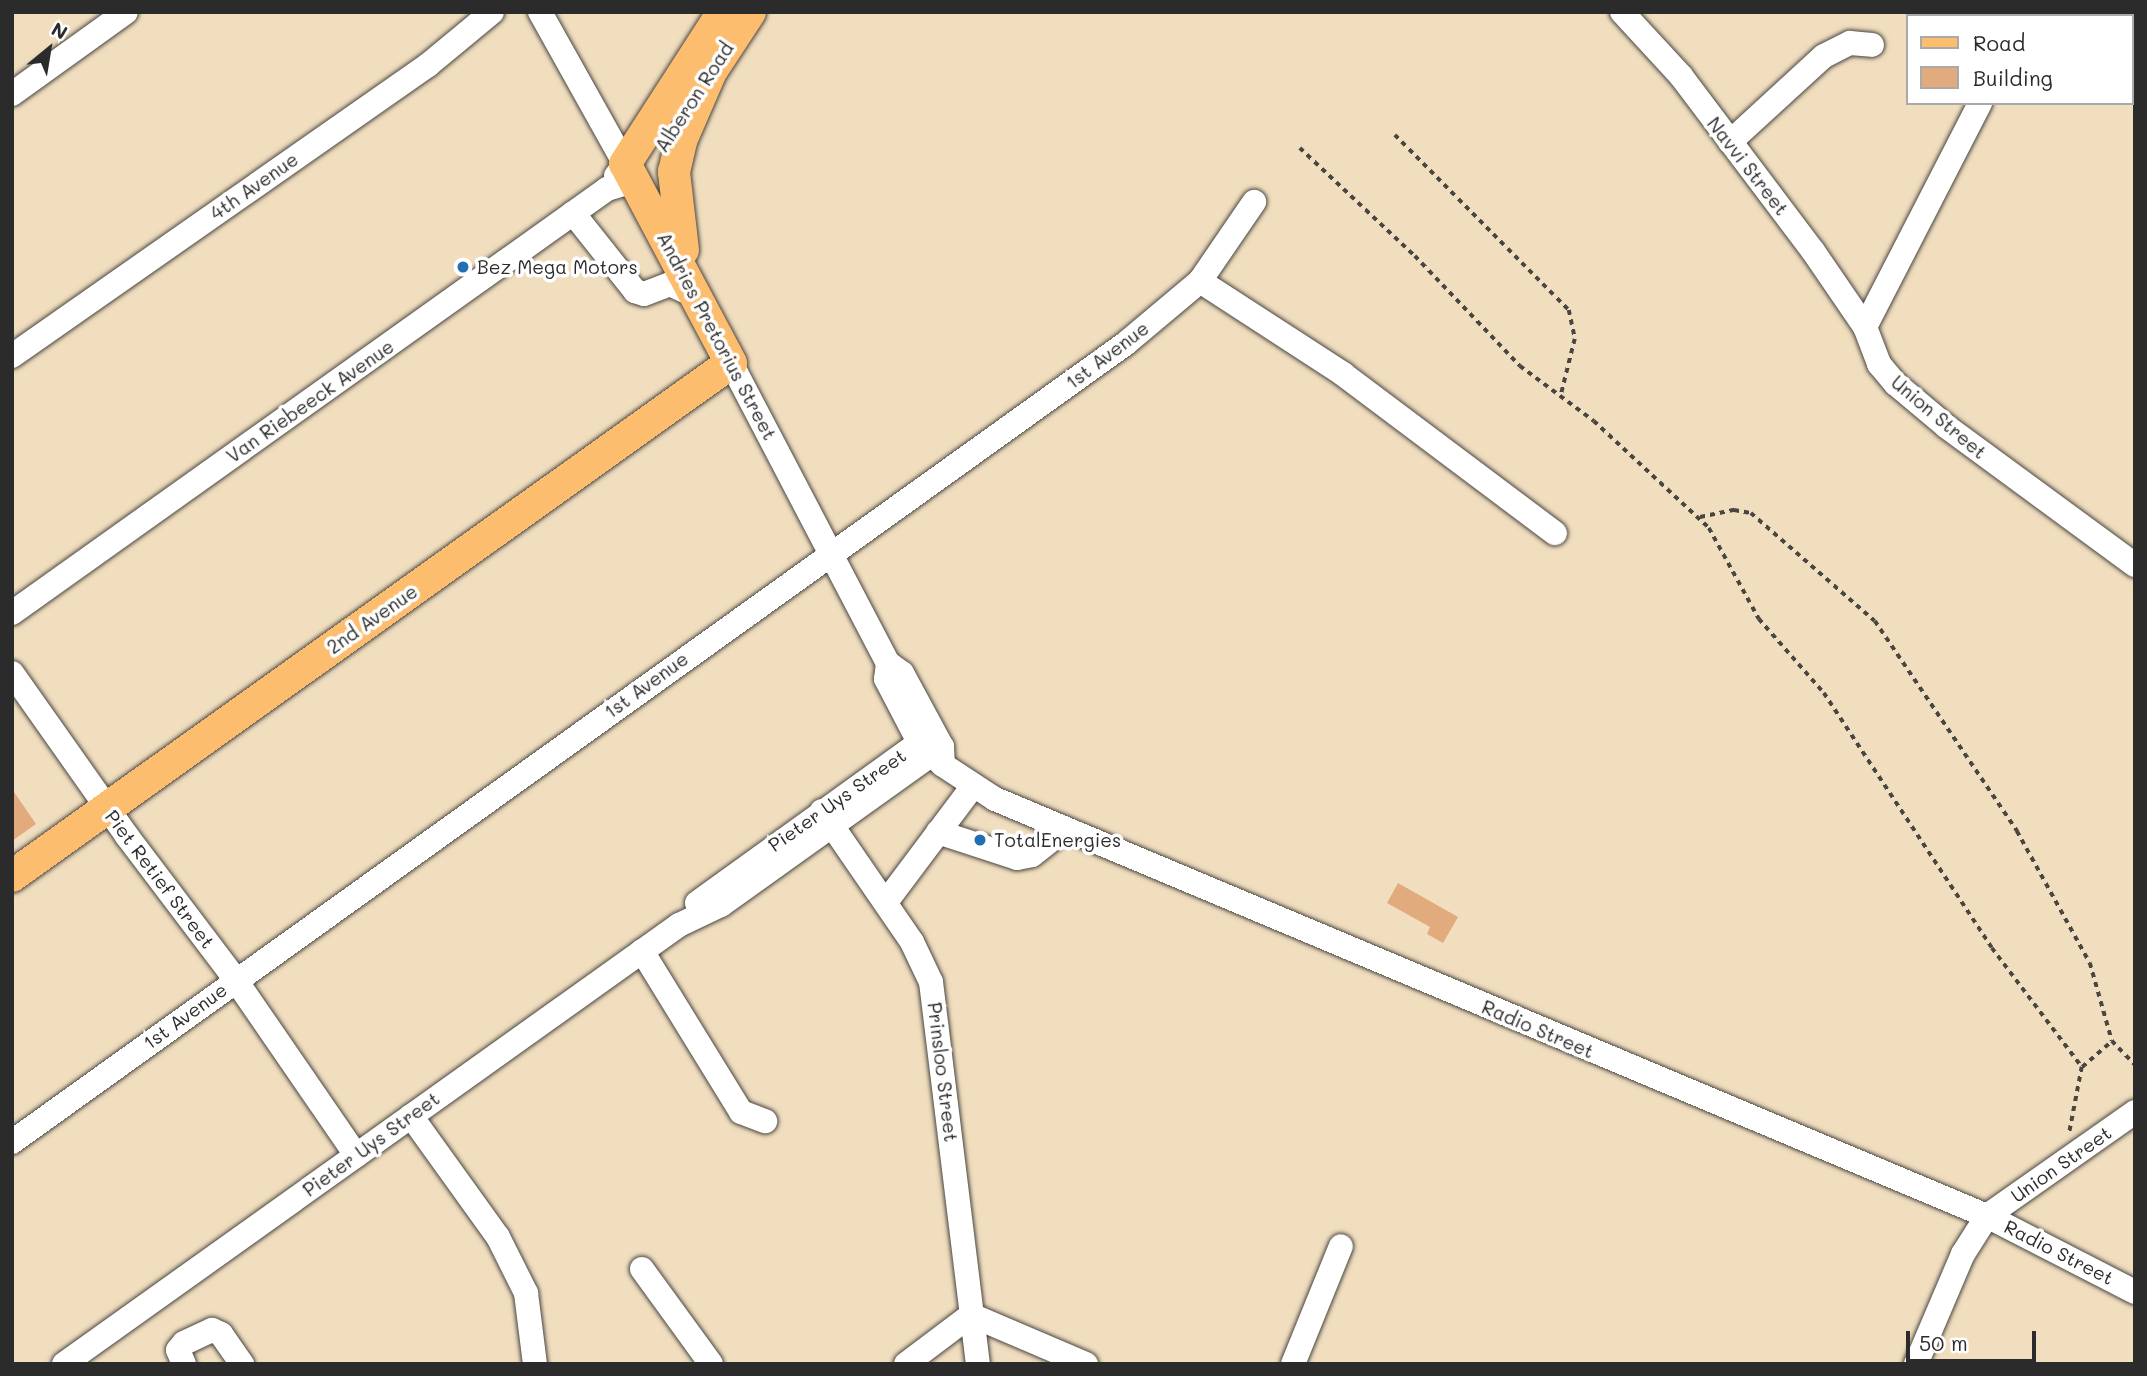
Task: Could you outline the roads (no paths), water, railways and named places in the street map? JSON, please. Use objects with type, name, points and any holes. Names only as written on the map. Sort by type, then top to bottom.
[{"type":"main road","name":"Alberon Road","points":[[623,177],[723,12]]},
{"type":"main road","name":"Alberon Road","points":[[623,177],[709,74],[750,12]]},
{"type":"main road","points":[[690,284],[674,172],[681,141],[709,74]]},
{"type":"main road","name":"Andries Pretorius Street","points":[[623,177],[690,284],[732,363]]},
{"type":"main road","name":"2nd Avenue","points":[[12,877],[732,363]]},
{"type":"street","points":[[12,94],[126,12]]},
{"type":"street","name":"4th Avenue","points":[[12,356],[428,65],[492,12]]},
{"type":"street","name":"Andries Pretorius Street","points":[[540,12],[623,177]]},
{"type":"street","name":"Navvi Street","points":[[1622,12],[1681,76],[1865,327]]},
{"type":"street","points":[[1730,142],[1824,56],[1850,43],[1872,45]]},
{"type":"street","points":[[1865,327],[1979,105]]},
{"type":"street","name":"Van Riebeeck Avenue","points":[[12,613],[623,177]]},
{"type":"street","name":"1st Avenue","points":[[12,1142],[235,979],[1125,344],[1200,281],[1254,202]]},
{"type":"street","points":[[573,213],[635,291],[644,294],[670,284],[690,284]]},
{"type":"street","points":[[1200,281],[1343,374],[1555,533]]},
{"type":"street","name":"Union Street","points":[[1865,327],[1880,364],[1917,404],[2135,565]]},
{"type":"street","name":"Andries Pretorius Street","points":[[732,363],[888,663],[902,673],[934,748]]},
{"type":"street","name":"Piet Retief Street","points":[[12,673],[107,809],[235,979],[356,1155]]},
{"type":"street","name":"Radio Street","points":[[934,748],[973,786],[1065,829],[1987,1216],[2135,1292]]},
{"type":"street","name":"Pieter Uys Street","points":[[64,1364],[678,925],[721,905],[827,819],[934,748]]},
{"type":"street","points":[[886,902],[973,786]]},
{"type":"street","name":"Prinsloo Street","points":[[827,819],[886,902],[922,961],[937,1011],[978,1364]]},
{"type":"street","points":[[939,832],[1017,858],[1032,855],[1065,829]]},
{"type":"street","points":[[642,951],[741,1112],[765,1121]]},
{"type":"street","name":"Union Street","points":[[1987,1216],[2135,1111]]},
{"type":"street","points":[[411,1115],[498,1237],[526,1293],[535,1364]]},
{"type":"street","points":[[1916,1364],[1963,1254],[1987,1216]]},
{"type":"street","points":[[1293,1364],[1342,1247]]},
{"type":"street","points":[[642,1269],[711,1364]]},
{"type":"street","points":[[906,1364],[971,1315],[1086,1364]]},
{"type":"street","points":[[184,1364],[178,1350],[184,1343],[212,1330],[221,1334],[242,1364]]},
{"type":"place","name":"Bez Mega Motors","points":[[463,267]]},
{"type":"place","name":"TotalEnergies","points":[[980,840]]}]
